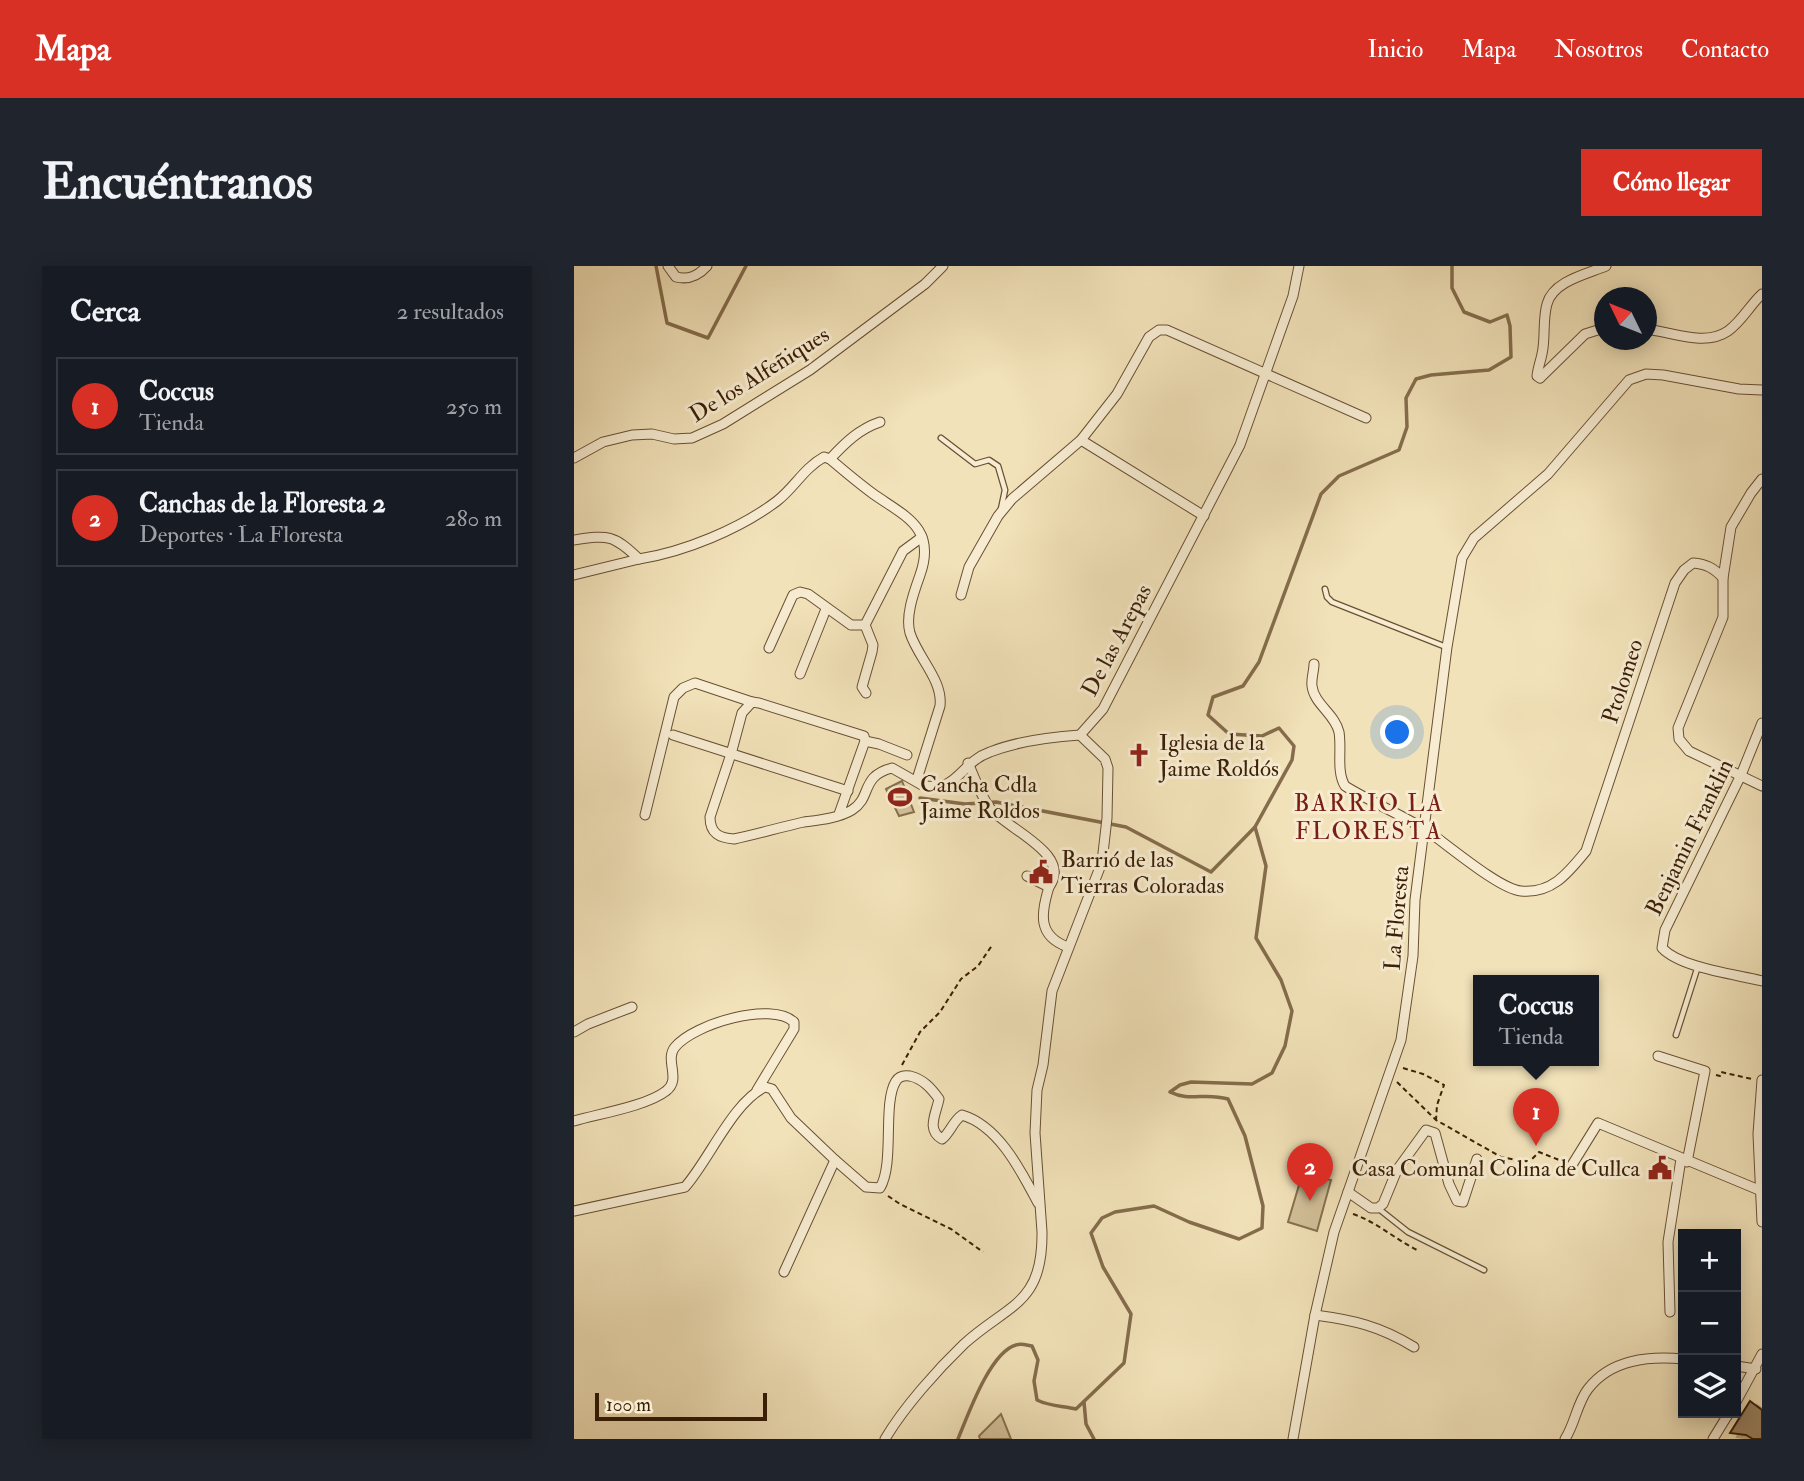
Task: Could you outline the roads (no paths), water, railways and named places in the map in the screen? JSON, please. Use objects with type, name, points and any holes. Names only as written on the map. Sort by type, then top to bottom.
[{"type":"street","points":[[668,266],[676,278],[684,279],[695,276],[707,266]]},
{"type":"street","name":"De los Alfeñiques","points":[[574,458],[603,442],[632,435],[692,438],[723,424],[810,370],[925,284],[943,266]]},
{"type":"street","points":[[1594,331],[1585,334],[1544,375],[1540,378],[1537,376],[1543,348],[1545,316],[1551,294],[1565,283],[1606,266]]},
{"type":"street","name":"De las Arepas","points":[[1080,735],[1102,709],[1240,445],[1293,296],[1296,267]]},
{"type":"street","points":[[1657,330],[1711,338],[1726,332],[1762,294]]},
{"type":"street","points":[[961,595],[970,567],[998,516],[1012,499],[1081,440],[1117,394],[1149,337],[1159,330],[1167,330],[1267,372],[1366,418]]},
{"type":"street","name":"La Floresta","points":[[1293,1439],[1315,1315],[1334,1232],[1401,1040],[1413,956],[1415,900],[1447,647],[1462,558],[1474,538],[1548,474],[1629,380],[1646,374],[1663,375],[1739,389],[1762,390]]},
{"type":"street","points":[[830,458],[856,433],[866,426],[880,422]]},
{"type":"street","points":[[1081,440],[1204,516]]},
{"type":"street","points":[[574,575],[669,554],[704,541],[762,511],[786,493],[815,462],[824,457],[830,458],[863,487],[914,521],[922,537],[924,562],[910,607],[909,630],[941,695],[918,776],[922,785]]},
{"type":"street","points":[[1762,479],[1731,527],[1723,578],[1723,617],[1678,728],[1679,739],[1689,751],[1762,786]]},
{"type":"street","points":[[574,540],[604,536],[624,544],[639,559]]},
{"type":"street","points":[[866,693],[862,687],[873,645],[865,625],[902,551],[922,537]]},
{"type":"street","name":"Ptolomeo","points":[[1424,829],[1498,882],[1519,891],[1546,889],[1564,878],[1586,851],[1675,583],[1684,569],[1693,563],[1715,569],[1723,578]]},
{"type":"street","points":[[769,648],[793,595],[800,592],[808,594],[851,625],[865,625]]},
{"type":"street","points":[[800,674],[826,608]]},
{"type":"street","points":[[1314,664],[1312,686],[1315,695],[1336,720],[1342,751],[1340,772],[1345,786],[1424,829]]},
{"type":"street","points":[[645,815],[674,697],[683,688],[695,683],[864,736],[865,741],[839,814]]},
{"type":"street","points":[[752,702],[742,713],[710,817],[714,833],[723,838],[734,839],[853,810],[876,774],[892,768],[922,785],[942,788],[968,763],[989,752],[1028,741],[1080,735],[1105,759],[1108,768],[1107,823],[1102,862],[1052,991],[1034,1115],[1042,1250],[1039,1266],[1024,1298],[965,1344],[926,1386],[886,1436]]},
{"type":"street","name":"Benjamin Franklin","points":[[1762,723],[1741,775],[1662,939],[1662,948],[1666,953],[1698,966],[1762,981]]},
{"type":"street","points":[[673,735],[848,791]]},
{"type":"street","points":[[865,741],[908,755]]},
{"type":"street","points":[[968,763],[981,794],[992,810],[1055,864],[1055,874],[1042,910],[1042,920],[1056,943],[1068,947]]},
{"type":"street","points":[[1027,876],[1049,887]]},
{"type":"street","points":[[574,1032],[632,1007]]},
{"type":"street","points":[[574,1121],[630,1106],[664,1093],[673,1080],[672,1053],[675,1047],[695,1031],[713,1023],[747,1016],[778,1014],[794,1022],[794,1029],[757,1090],[734,1116],[685,1187],[574,1210]]},
{"type":"street","points":[[1658,1056],[1705,1072],[1668,1242],[1670,1312]]},
{"type":"street","points":[[757,1090],[772,1088],[791,1118],[835,1160],[866,1187],[880,1188],[883,1182],[891,1096],[895,1082],[900,1076],[913,1077],[925,1083],[939,1099],[932,1126],[937,1136],[942,1139],[946,1136],[951,1125],[962,1115],[979,1123],[994,1136],[1021,1172],[1040,1207]]},
{"type":"street","points":[[1761,1084],[1758,1134],[1762,1222]]},
{"type":"street","points":[[1572,1165],[1598,1123],[1759,1190]]},
{"type":"street","points":[[1348,1192],[1371,1208],[1378,1208],[1383,1204],[1397,1170],[1426,1130],[1435,1133],[1449,1184],[1457,1201],[1463,1202],[1466,1196],[1477,1159]]},
{"type":"street","points":[[784,1272],[835,1160]]},
{"type":"street","points":[[1315,1315],[1345,1319],[1388,1331],[1414,1347]]},
{"type":"street","points":[[1741,1394],[1762,1354]]},
{"type":"street","points":[[1565,1439],[1587,1390],[1607,1372],[1637,1358],[1678,1359]]},
{"type":"street","points":[[1741,1367],[1756,1369]]},
{"type":"street","points":[[1713,1439],[1726,1418]]},
{"type":"lane","points":[[942,438],[975,464],[989,460],[998,466],[1005,489],[998,516]]},
{"type":"lane","points":[[1325,589],[1332,603],[1447,647]]},
{"type":"lane","points":[[1676,1035],[1698,966]]},
{"type":"lane","points":[[1378,1208],[1408,1231],[1484,1270]]},
{"type":"waterway","points":[[656,266],[667,323],[708,338],[746,266]]},
{"type":"waterway","points":[[920,798],[965,804],[996,802],[1126,827],[1211,872],[1255,827],[1292,760],[1294,746],[1279,728],[1262,736],[1229,734],[1208,715],[1213,697],[1243,686],[1259,662],[1321,494],[1339,476],[1399,450],[1407,427],[1406,398],[1416,379],[1431,375],[1489,370],[1511,357],[1507,315],[1490,322],[1464,312],[1452,288],[1452,266]]},
{"type":"waterway","points":[[958,1439],[989,1371],[1006,1350],[1016,1345],[1032,1346],[1038,1360],[1034,1381],[1037,1400],[1051,1405],[1076,1409],[1124,1363],[1131,1314],[1103,1267],[1091,1233],[1102,1218],[1115,1212],[1154,1206],[1189,1222],[1239,1239],[1262,1228],[1263,1206],[1245,1136],[1228,1099],[1184,1096],[1170,1092],[1191,1082],[1252,1084],[1272,1073],[1285,1046],[1292,1011],[1281,980],[1256,938],[1266,866],[1255,827]]},
{"type":"waterway","points":[[1084,1402],[1086,1424],[1094,1439]]},
{"type":"place","name":"Iglesia de la Jaime Roldós","points":[[1139,755]]},
{"type":"place","name":"Cancha Cdla Jaime Roldos","points":[[900,797]]},
{"type":"place","name":"Barrió de las Tierras Coloradas","points":[[1041,872]]},
{"type":"place","name":"Coccus","points":[[1536,1146]]},
{"type":"place","name":"Casa Comunal Colina de Cullca","points":[[1660,1168]]},
{"type":"place","name":"Canchas de la Floresta 2","points":[[1310,1201]]},
{"type":"district","name":"BARRIO LA FLORESTA","points":[[1369,817]]}]
